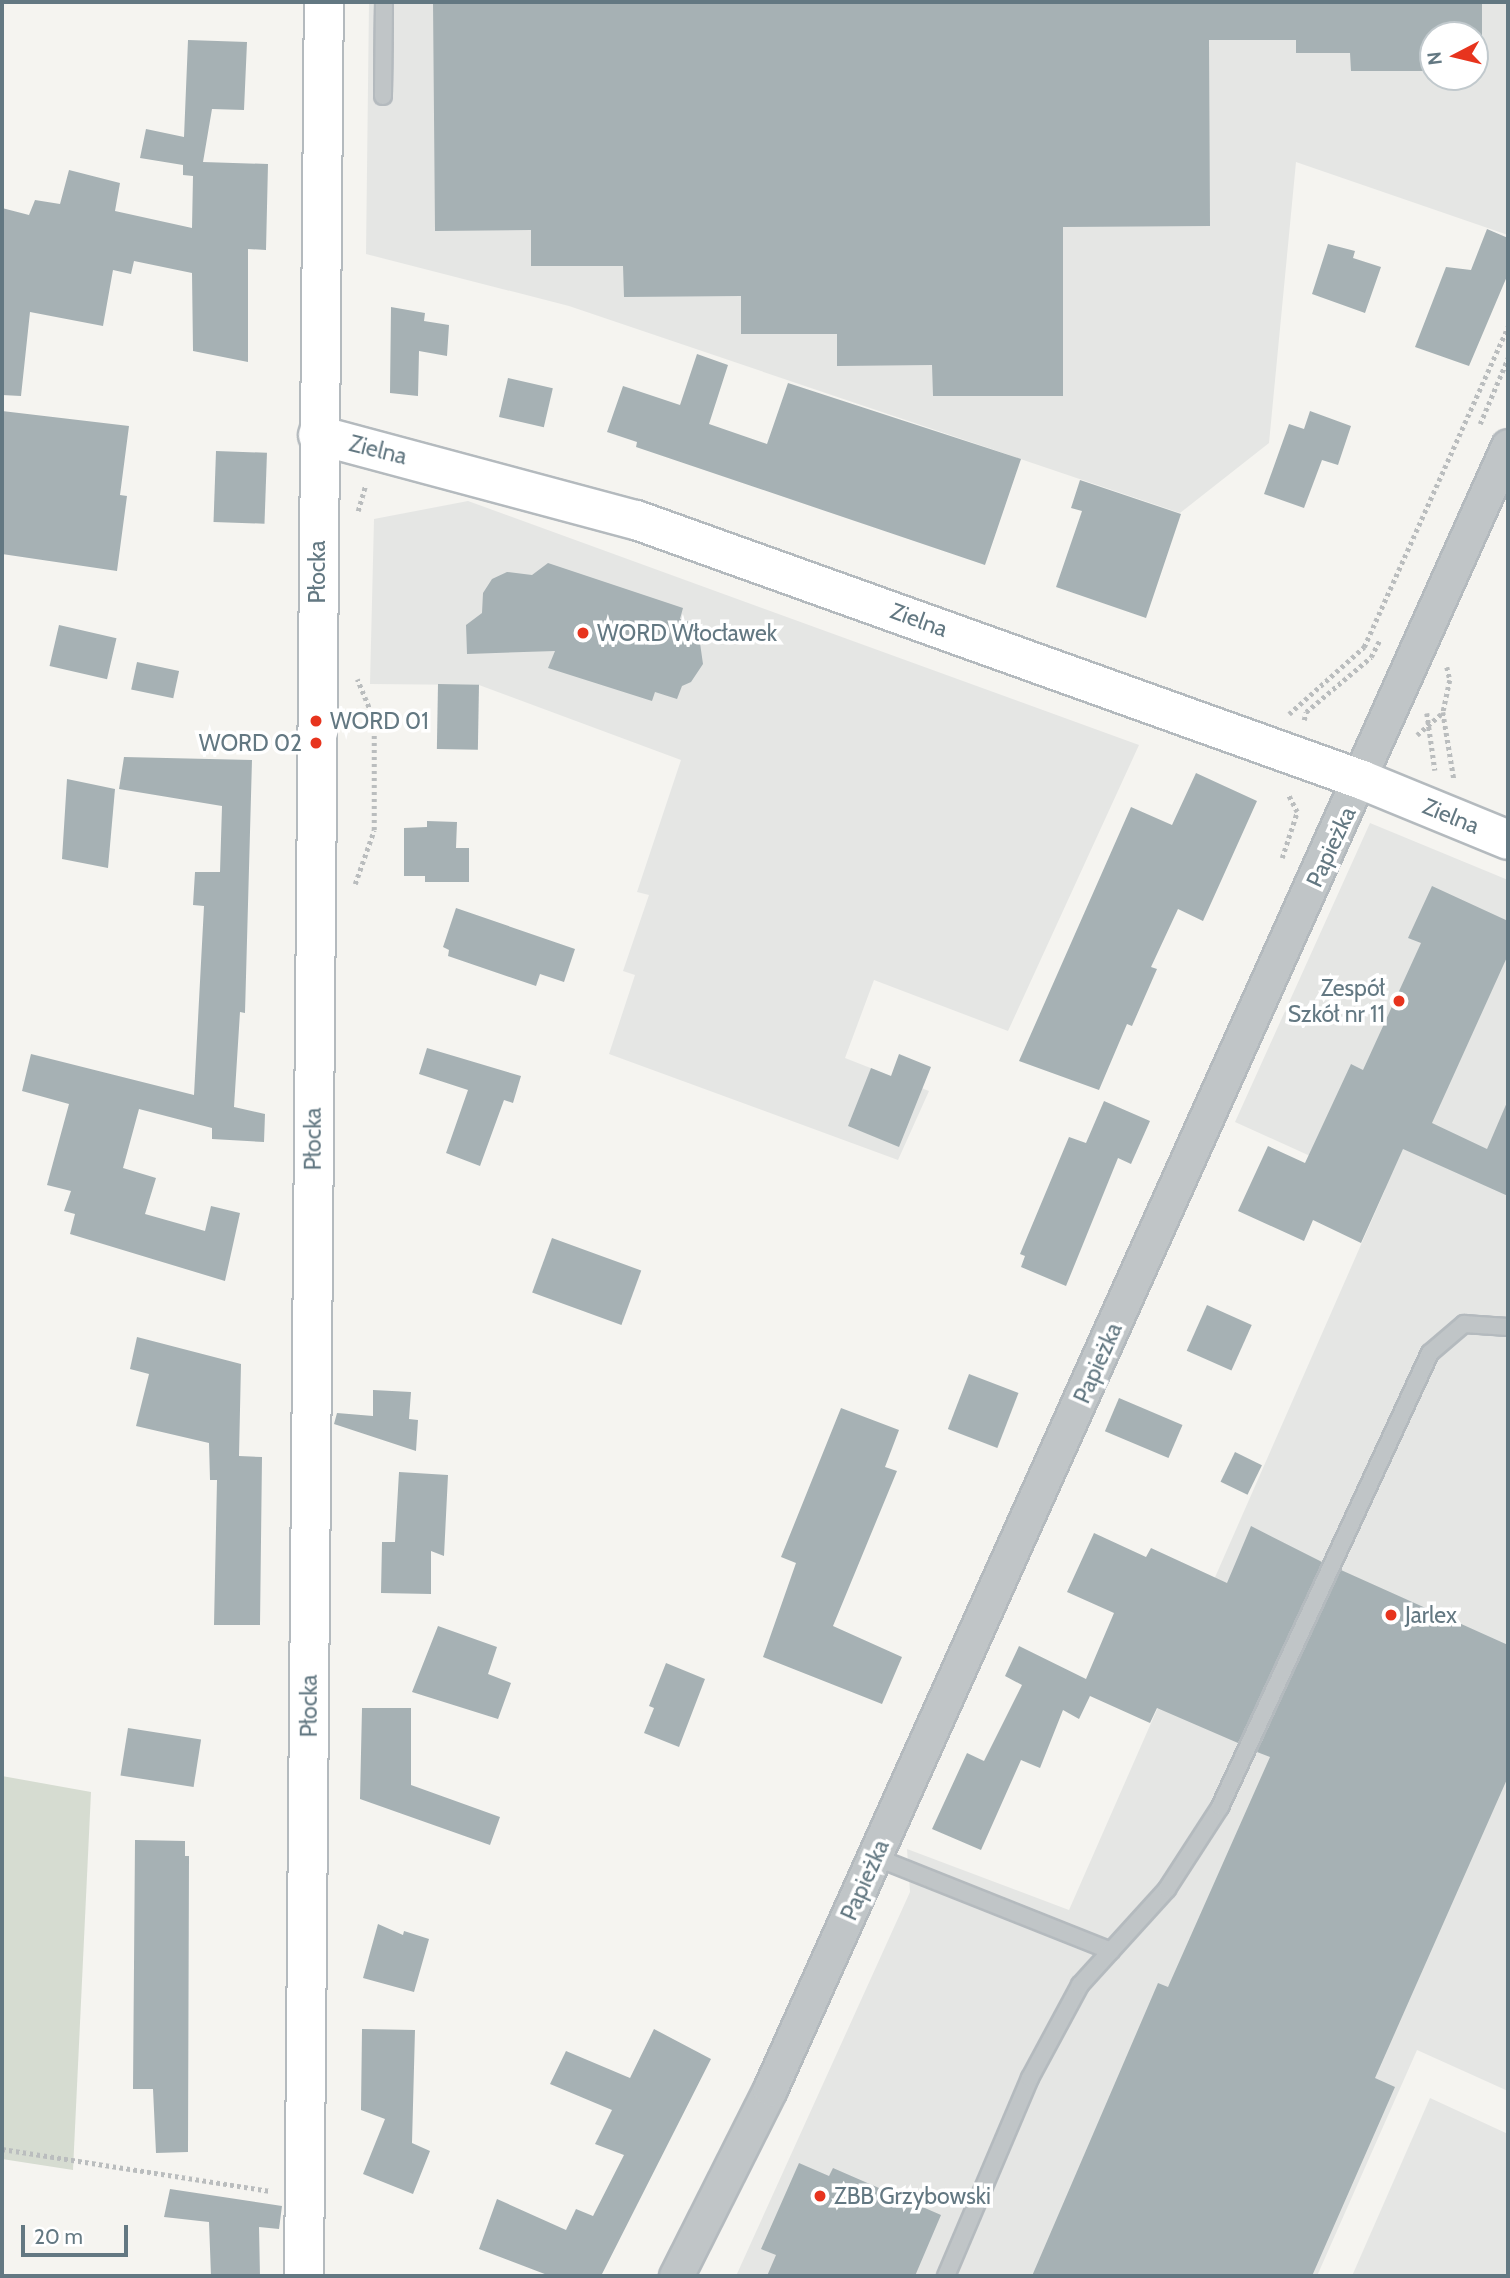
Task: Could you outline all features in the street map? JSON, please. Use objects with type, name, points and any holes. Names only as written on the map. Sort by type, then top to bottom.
[{"type":"street","name":"Płocka","points":[[304,2276],[318,435],[324,2]]},
{"type":"street","name":"Zielna","points":[[318,435],[625,517],[1362,780],[1508,840]]},
{"type":"street","name":"Papieżka","points":[[676,2276],[770,2089],[1362,780],[1508,446]]},
{"type":"lane","points":[[383,96],[384,2]]},
{"type":"lane","points":[[946,2276],[1030,2078],[1080,1985],[1167,1889],[1220,1807],[1430,1353],[1464,1324],[1508,1327]]},
{"type":"lane","points":[[875,1857],[1111,1951]]},
{"type":"path","points":[[1291,710],[1364,647],[1508,327]]},
{"type":"path","points":[[1476,433],[1508,358]]},
{"type":"path","points":[[1280,864],[1297,812],[1283,783],[1306,712],[1371,657],[1386,626]]},
{"type":"path","points":[[1370,634],[1447,667],[1450,680],[1443,712],[1455,787]]},
{"type":"path","points":[[2,2149],[269,2191],[305,2190]]},
{"type":"shaded area","points":[[369,2],[1508,2],[1508,235],[1296,162],[1269,443],[1180,513],[569,306],[366,254]]},
{"type":"shaded area","points":[[468,501],[1139,745],[1008,1031],[874,980],[845,1058],[929,1091],[898,1160],[609,1054],[635,975],[623,971],[649,895],[637,892],[681,760],[479,685],[370,684],[374,519]]},
{"type":"shaded area","points":[[1370,823],[1508,880],[1508,2091],[1417,2050],[1317,2276],[736,2276],[910,1892],[907,1849],[1069,1910],[1385,1190],[1235,1122]]},
{"type":"shaded area","points":[[2,1776],[91,1792],[73,2170],[2,2159]]},
{"type":"shaded area","points":[[1430,2098],[1508,2134],[1508,2276],[1352,2276]]},
{"type":"building","points":[[433,2],[1482,2],[1482,21],[1419,21],[1419,71],[1351,71],[1350,53],[1296,53],[1296,40],[1209,40],[1210,226],[1063,227],[1063,396],[933,396],[932,365],[837,366],[837,334],[741,334],[741,296],[624,297],[623,266],[531,266],[531,230],[435,231]]},
{"type":"building","points":[[188,40],[247,42],[244,110],[212,109],[203,162],[268,164],[266,250],[248,249],[248,362],[193,351],[192,273],[134,261],[131,274],[113,270],[103,326],[30,312],[21,396],[2,395],[2,208],[29,215],[35,200],[60,204],[69,170],[120,183],[115,211],[192,228],[193,176],[183,175],[183,165],[140,158],[146,129],[184,137]]},
{"type":"building","points":[[1487,229],[1508,238],[1508,274],[1469,366],[1415,347],[1446,267],[1471,270]]},
{"type":"building","points":[[1328,244],[1355,251],[1353,258],[1381,267],[1365,313],[1312,294]]},
{"type":"building","points":[[391,307],[425,313],[424,321],[449,325],[447,356],[419,351],[418,396],[390,393]]},
{"type":"building","points":[[697,354],[728,365],[709,424],[767,444],[788,383],[1021,459],[985,565],[636,447],[637,442],[607,432],[623,386],[680,405]]},
{"type":"building","points":[[508,378],[553,388],[544,427],[499,417]]},
{"type":"building","points":[[2,411],[129,426],[120,495],[127,496],[117,571],[2,554]]},
{"type":"building","points":[[1310,411],[1351,426],[1338,465],[1322,460],[1304,508],[1264,494],[1289,424],[1304,429]]},
{"type":"building","points":[[216,451],[267,453],[264,524],[214,522]]},
{"type":"building","points":[[1080,480],[1181,514],[1146,618],[1056,587],[1082,511],[1071,508]]},
{"type":"building","name":"WORD Włocławek","points":[[548,563],[683,608],[680,619],[702,626],[699,636],[703,664],[691,682],[682,686],[677,699],[655,692],[652,701],[548,668],[555,651],[467,654],[466,625],[482,613],[483,593],[492,579],[507,572],[532,575]]},
{"type":"building","points":[[59,625],[116,638],[107,679],[50,666]]},
{"type":"building","points":[[137,662],[179,671],[173,698],[131,689]]},
{"type":"building","points":[[438,684],[479,685],[478,750],[437,749]]},
{"type":"building","points":[[124,757],[252,760],[245,1013],[240,1012],[234,1107],[265,1114],[264,1142],[212,1139],[212,1128],[139,1109],[123,1168],[156,1178],[145,1214],[205,1231],[211,1206],[240,1213],[225,1281],[70,1234],[75,1214],[64,1211],[71,1191],[47,1185],[69,1104],[22,1091],[31,1054],[194,1095],[204,906],[193,905],[195,872],[220,872],[222,806],[119,789]]},
{"type":"building","points":[[1196,773],[1257,801],[1203,921],[1178,909],[1151,967],[1157,969],[1132,1026],[1127,1024],[1099,1090],[1019,1061],[1131,807],[1172,825]]},
{"type":"building","points":[[67,779],[115,789],[108,868],[62,859]]},
{"type":"building","points":[[427,821],[457,822],[456,848],[469,848],[469,882],[425,882],[425,876],[404,876],[404,828],[427,827]]},
{"type":"building","points":[[1432,886],[1508,921],[1508,955],[1432,1123],[1487,1149],[1508,1100],[1508,1196],[1403,1149],[1361,1243],[1313,1220],[1304,1241],[1238,1211],[1268,1146],[1305,1163],[1351,1064],[1363,1070],[1421,943],[1408,938]]},
{"type":"building","points":[[456,908],[575,949],[564,982],[540,974],[536,986],[448,956],[449,950],[443,947]]},
{"type":"building","points":[[427,1048],[521,1076],[513,1103],[504,1100],[480,1166],[446,1153],[468,1090],[419,1074]]},
{"type":"building","points":[[899,1054],[931,1067],[899,1147],[848,1126],[871,1068],[891,1076]]},
{"type":"building","points":[[1104,1101],[1150,1121],[1131,1164],[1118,1158],[1066,1286],[1021,1267],[1025,1256],[1020,1254],[1069,1137],[1086,1143]]},
{"type":"building","points":[[552,1238],[641,1270],[621,1325],[532,1293]]},
{"type":"building","points":[[1207,1305],[1252,1325],[1231,1371],[1187,1351]]},
{"type":"building","points":[[137,1337],[241,1364],[239,1456],[262,1457],[260,1625],[214,1625],[217,1480],[210,1480],[209,1443],[136,1426],[149,1374],[130,1369]]},
{"type":"building","points":[[969,1374],[1018,1393],[997,1448],[948,1429]]},
{"type":"building","points":[[373,1390],[411,1392],[409,1419],[418,1420],[416,1451],[334,1424],[337,1413],[373,1416]]},
{"type":"building","points":[[1119,1398],[1183,1425],[1168,1458],[1105,1431]]},
{"type":"building","points":[[841,1408],[899,1430],[885,1467],[897,1471],[833,1626],[902,1657],[882,1704],[763,1657],[796,1563],[781,1557]]},
{"type":"building","points":[[1235,1452],[1262,1465],[1247,1495],[1221,1482]]},
{"type":"building","points":[[399,1472],[448,1475],[444,1556],[431,1551],[431,1594],[381,1593],[382,1542],[395,1542]]},
{"type":"building","points":[[1251,1526],[1322,1562],[1238,1743],[1157,1708],[1150,1723],[1090,1696],[1079,1719],[1063,1710],[1040,1768],[1021,1760],[981,1850],[932,1829],[967,1753],[984,1761],[1022,1685],[1005,1676],[1019,1646],[1086,1679],[1114,1613],[1067,1592],[1094,1533],[1146,1557],[1151,1548],[1227,1583]]},
{"type":"building","points":[[1341,1570],[1508,1645],[1508,1777],[1375,2078],[1395,2087],[1312,2276],[1032,2276],[1158,1983],[1168,1987],[1270,1757],[1257,1752]]},
{"type":"building","points":[[438,1626],[497,1647],[488,1674],[511,1683],[498,1719],[412,1692]]},
{"type":"building","points":[[666,1663],[705,1679],[679,1747],[644,1733],[654,1708],[649,1706]]},
{"type":"building","points":[[362,1708],[411,1708],[411,1785],[500,1817],[490,1845],[360,1799]]},
{"type":"building","points":[[128,1728],[201,1740],[194,1787],[120,1775]]},
{"type":"building","points":[[135,1840],[185,1841],[185,1856],[189,1856],[188,2152],[156,2153],[153,2089],[133,2089]]},
{"type":"building","points":[[378,1924],[403,1935],[404,1931],[429,1939],[414,1992],[363,1978]]},
{"type":"building","points":[[362,2029],[415,2030],[412,2143],[430,2151],[413,2194],[363,2174],[385,2119],[361,2110]]},
{"type":"building","points":[[654,2029],[711,2059],[601,2276],[550,2276],[479,2249],[497,2199],[566,2230],[576,2209],[593,2216],[624,2155],[595,2144],[612,2110],[550,2084],[566,2051],[630,2078]]},
{"type":"building","points":[[799,2163],[829,2176],[833,2168],[941,2215],[915,2276],[767,2276],[776,2255],[761,2249]]},
{"type":"building","points":[[170,2189],[282,2206],[279,2229],[259,2227],[260,2276],[211,2276],[209,2222],[164,2217]]},
{"type":"place","name":"WORD Włocławek","points":[[583,633]]},
{"type":"place","name":"WORD 01","points":[[316,721]]},
{"type":"place","name":"WORD 02","points":[[316,743]]},
{"type":"place","name":"Zespół Szkół nr 11","points":[[1399,1001]]},
{"type":"place","name":"Jarlex","points":[[1391,1615]]},
{"type":"place","name":"ZBB Grzybowski","points":[[820,2196]]}]
